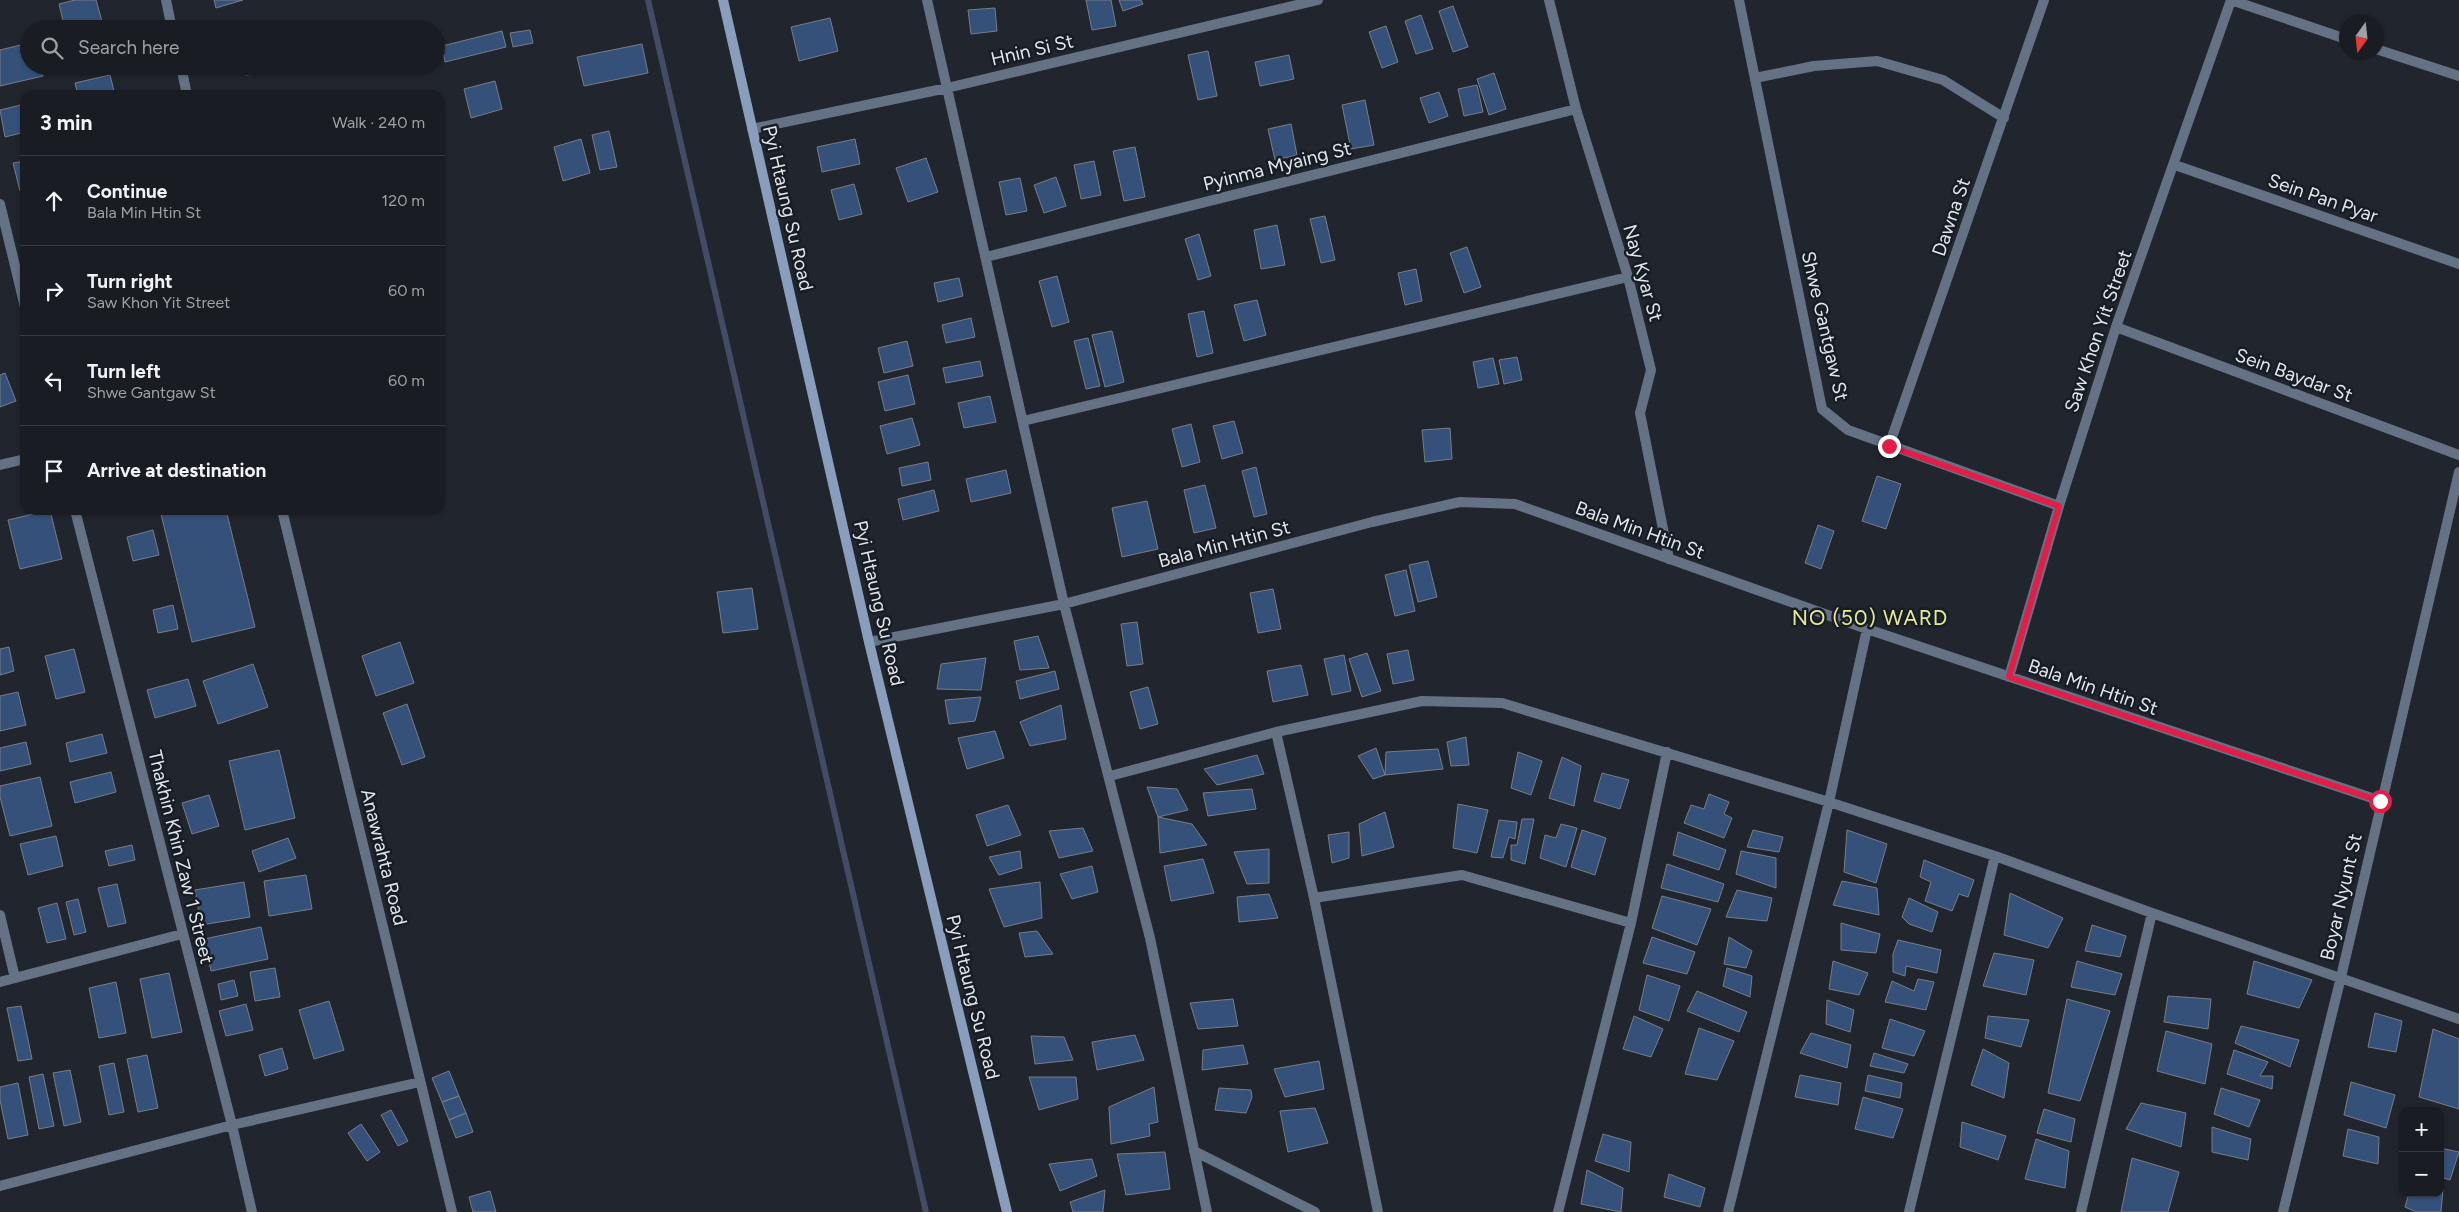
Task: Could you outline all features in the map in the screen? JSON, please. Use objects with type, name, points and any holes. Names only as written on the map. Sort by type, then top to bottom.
[{"type":"main road","name":"Pyi Htaung Su Road","points":[[723,0],[869,642],[1007,1212]]},
{"type":"street","points":[[166,0],[170,20]]},
{"type":"street","points":[[927,0],[1064,604],[1110,776],[1150,938],[1207,1212]]},
{"type":"street","name":"Hnin Si St","points":[[752,129],[947,88],[1318,0]]},
{"type":"street","name":"Nay Kyar St","points":[[1549,0],[1576,109],[1628,277],[1651,370],[1640,413],[1669,559]]},
{"type":"street","name":"Shwe Gantgaw St","points":[[1739,0],[1822,409],[1848,430],[2059,506]]},
{"type":"street","name":"Dawna St","points":[[1889,446],[2044,0]]},
{"type":"street","points":[[2231,0],[2339,36]]},
{"type":"street","name":"Saw Khon Yit Street","points":[[2009,677],[2059,506],[2116,327],[2175,165],[2231,0]]},
{"type":"street","points":[[2384,52],[2459,76]]},
{"type":"street","points":[[1755,78],[1814,66],[1877,60],[1943,80],[2004,118]]},
{"type":"street","points":[[183,75],[186,90]]},
{"type":"street","name":"Pyinma Myaing St","points":[[986,257],[1576,109]]},
{"type":"street","name":"Sein Pan Pyar","points":[[2175,165],[2459,264]]},
{"type":"street","points":[[0,204],[20,286]]},
{"type":"street","points":[[1022,421],[1628,277]]},
{"type":"street","name":"Sein Baydar St","points":[[2116,327],[2459,455]]},
{"type":"street","points":[[0,465],[20,460]]},
{"type":"street","name":"Boyar Nyunt St","points":[[2283,1212],[2341,977],[2380,801],[2459,472]]},
{"type":"street","name":"Bala Min Htin St","points":[[869,642],[1064,604],[1372,522],[1460,502],[1515,504],[1867,630],[2380,801]]},
{"type":"street","name":"Thakhin Khin Zaw 1 Street","points":[[76,515],[232,1125],[252,1212]]},
{"type":"street","name":"Anawrahta Road","points":[[283,515],[452,1212]]},
{"type":"street","points":[[1728,1212],[1829,802],[1867,630]]},
{"type":"street","points":[[1110,776],[1276,732],[1422,701],[1502,702],[1829,802],[1995,856],[2459,1020]]},
{"type":"street","points":[[1276,732],[1314,898],[1378,1212]]},
{"type":"street","points":[[1558,1212],[1631,923],[1667,752]]},
{"type":"street","points":[[1909,1212],[1995,856]]},
{"type":"street","points":[[1314,898],[1462,875],[1631,923]]},
{"type":"street","points":[[2080,1212],[2152,913]]},
{"type":"street","points":[[0,915],[14,978]]},
{"type":"street","points":[[0,982],[182,934]]},
{"type":"street","points":[[0,1186],[232,1125],[420,1082]]},
{"type":"street","points":[[1194,1151],[1315,1212]]},
{"type":"building","points":[[75,0],[96,0],[102,20],[63,20],[59,4]]},
{"type":"building","points":[[214,0],[243,0],[216,8]]},
{"type":"building","points":[[1086,0],[1111,0],[1116,26],[1092,30]]},
{"type":"building","points":[[1119,0],[1141,0],[1143,4],[1123,11]]},
{"type":"building","points":[[1453,6],[1468,47],[1453,52],[1439,11]]},
{"type":"building","points":[[995,8],[997,31],[971,34],[968,10]]},
{"type":"building","points":[[1421,15],[1433,49],[1416,54],[1405,21]]},
{"type":"building","points":[[830,18],[838,51],[799,61],[791,27]]},
{"type":"building","points":[[1386,26],[1398,62],[1382,68],[1369,32]]},
{"type":"building","points":[[530,30],[533,43],[513,47],[510,33]]},
{"type":"building","points":[[502,31],[506,47],[445,62],[445,45]]},
{"type":"building","points":[[642,44],[648,73],[584,86],[577,57]]},
{"type":"building","points":[[20,45],[20,75],[43,76],[0,86],[0,50]]},
{"type":"building","points":[[1208,51],[1217,96],[1198,100],[1188,55]]},
{"type":"building","points":[[1289,55],[1294,79],[1260,86],[1255,62]]},
{"type":"building","points":[[1494,73],[1506,109],[1489,115],[1477,79]]},
{"type":"building","points":[[110,75],[114,90],[77,90],[75,83]]},
{"type":"building","points":[[495,81],[502,109],[471,118],[464,89]]},
{"type":"building","points":[[1477,85],[1483,112],[1464,116],[1458,89]]},
{"type":"building","points":[[1439,92],[1448,116],[1429,123],[1420,98]]},
{"type":"building","points":[[1365,100],[1374,145],[1351,149],[1342,105]]},
{"type":"building","points":[[20,105],[20,133],[5,137],[0,110]]},
{"type":"building","points":[[1291,124],[1297,155],[1275,160],[1268,129]]},
{"type":"building","points":[[609,131],[617,167],[600,170],[592,135]]},
{"type":"building","points":[[581,139],[590,173],[563,181],[554,147]]},
{"type":"building","points":[[855,139],[860,164],[822,172],[817,147]]},
{"type":"building","points":[[1135,147],[1145,197],[1124,201],[1113,151]]},
{"type":"building","points":[[926,158],[938,192],[908,202],[896,168]]},
{"type":"building","points":[[1094,161],[1101,195],[1081,199],[1074,165]]},
{"type":"building","points":[[20,162],[20,191],[13,163]]},
{"type":"building","points":[[1056,177],[1066,206],[1044,213],[1034,185]]},
{"type":"building","points":[[1020,178],[1027,211],[1006,215],[999,182]]},
{"type":"building","points":[[854,184],[862,214],[839,220],[831,190]]},
{"type":"building","points":[[1325,216],[1335,260],[1321,263],[1310,219]]},
{"type":"building","points":[[1277,225],[1285,265],[1261,269],[1254,230]]},
{"type":"building","points":[[1199,234],[1211,276],[1198,280],[1185,239]]},
{"type":"building","points":[[1467,247],[1481,287],[1464,293],[1450,253]]},
{"type":"building","points":[[1416,269],[1422,301],[1405,305],[1398,273]]},
{"type":"building","points":[[1057,276],[1069,322],[1052,327],[1039,281]]},
{"type":"building","points":[[959,278],[963,296],[938,302],[934,283]]},
{"type":"building","points":[[1257,300],[1266,335],[1244,341],[1234,305]]},
{"type":"building","points":[[1204,311],[1213,353],[1197,357],[1188,314]]},
{"type":"building","points":[[971,318],[975,337],[946,343],[942,325]]},
{"type":"building","points":[[1112,331],[1124,382],[1105,387],[1092,335]]},
{"type":"building","points":[[1088,338],[1100,386],[1086,389],[1074,341]]},
{"type":"building","points":[[907,341],[913,366],[884,373],[878,348]]},
{"type":"building","points":[[1517,357],[1522,380],[1504,384],[1499,360]]},
{"type":"building","points":[[1493,358],[1499,384],[1478,388],[1473,362]]},
{"type":"building","points":[[980,361],[983,376],[946,383],[943,368]]},
{"type":"building","points":[[5,373],[16,401],[0,407],[0,375]]},
{"type":"building","points":[[908,375],[915,404],[885,411],[878,382]]},
{"type":"building","points":[[990,396],[996,422],[964,428],[958,403]]},
{"type":"building","points":[[912,418],[920,445],[887,454],[880,426]]},
{"type":"building","points":[[1234,421],[1243,453],[1222,459],[1213,426]]},
{"type":"building","points":[[1191,424],[1200,462],[1182,467],[1172,429]]},
{"type":"building","points":[[1450,428],[1452,459],[1425,462],[1422,430]]},
{"type":"building","points":[[928,462],[931,480],[902,486],[899,468]]},
{"type":"building","points":[[1256,467],[1267,514],[1254,517],[1242,471]]},
{"type":"building","points":[[1006,470],[1011,493],[971,502],[966,479]]},
{"type":"building","points":[[1877,476],[1901,484],[1886,529],[1862,521]]},
{"type":"building","points":[[1205,485],[1216,528],[1194,533],[1184,490]]},
{"type":"building","points":[[934,490],[939,511],[903,520],[898,499]]},
{"type":"building","points":[[1147,501],[1158,549],[1122,557],[1112,508]]},
{"type":"building","points":[[29,515],[51,515],[62,559],[20,569],[8,520]]},
{"type":"building","points":[[161,515],[227,515],[255,627],[192,642]]},
{"type":"building","points":[[1818,525],[1834,531],[1821,569],[1805,563]]},
{"type":"building","points":[[153,530],[159,555],[133,561],[127,537]]},
{"type":"building","points":[[1428,561],[1437,597],[1418,602],[1409,565]]},
{"type":"building","points":[[1406,570],[1415,611],[1395,616],[1385,575]]},
{"type":"building","points":[[752,588],[758,629],[723,633],[717,592]]},
{"type":"building","points":[[1273,589],[1281,629],[1258,633],[1250,593]]},
{"type":"building","points":[[173,605],[178,629],[158,633],[153,610]]},
{"type":"building","points":[[1137,622],[1143,664],[1127,666],[1121,624]]},
{"type":"building","points":[[1038,636],[1049,668],[1020,670],[1014,641]]},
{"type":"building","points":[[400,642],[414,683],[376,696],[362,656]]},
{"type":"building","points":[[9,647],[14,671],[0,675],[0,649]]},
{"type":"building","points":[[74,649],[85,692],[56,699],[45,656]]},
{"type":"building","points":[[1408,650],[1414,680],[1393,684],[1387,654]]},
{"type":"building","points":[[1367,653],[1381,691],[1362,697],[1349,659]]},
{"type":"building","points":[[1344,655],[1351,691],[1332,695],[1324,659]]},
{"type":"building","points":[[986,658],[981,690],[937,689],[941,664]]},
{"type":"building","points":[[253,664],[268,707],[218,724],[203,681]]},
{"type":"building","points":[[1301,665],[1308,695],[1273,702],[1267,671]]},
{"type":"building","points":[[1055,671],[1059,689],[1020,699],[1016,681]]},
{"type":"building","points":[[188,679],[196,706],[155,718],[147,690]]},
{"type":"building","points":[[1148,687],[1158,724],[1140,729],[1130,692]]},
{"type":"building","points":[[18,692],[26,725],[0,731],[0,696]]},
{"type":"building","points":[[981,697],[975,721],[949,724],[945,700]]},
{"type":"building","points":[[407,704],[425,757],[402,765],[383,713]]},
{"type":"building","points":[[1061,705],[1066,739],[1030,746],[1020,722]]},
{"type":"building","points":[[995,731],[1004,758],[967,769],[958,738]]},
{"type":"building","points":[[102,734],[107,753],[70,762],[66,743]]},
{"type":"building","points":[[1466,737],[1469,765],[1451,766],[1447,742]]},
{"type":"building","points":[[26,742],[31,764],[0,771],[0,748]]},
{"type":"building","points":[[1376,748],[1385,775],[1373,779],[1358,756]]},
{"type":"building","points":[[1438,749],[1443,769],[1385,775],[1386,752]]},
{"type":"building","points":[[279,750],[295,818],[245,830],[229,761]]},
{"type":"building","points":[[1518,752],[1542,761],[1531,795],[1511,788]]},
{"type":"building","points":[[1257,755],[1264,774],[1217,785],[1204,769]]},
{"type":"building","points":[[1562,757],[1581,766],[1574,806],[1549,798]]},
{"type":"building","points":[[111,772],[116,792],[75,803],[70,782]]},
{"type":"building","points":[[1602,773],[1629,780],[1620,809],[1594,801]]},
{"type":"building","points":[[40,777],[52,826],[10,836],[0,797],[0,786]]},
{"type":"building","points":[[1147,787],[1177,789],[1188,810],[1158,817]]},
{"type":"building","points":[[1252,789],[1256,809],[1208,816],[1203,793]]},
{"type":"building","points":[[1709,794],[1729,802],[1724,814],[1732,818],[1724,838],[1684,823],[1691,805],[1704,809]]},
{"type":"building","points":[[209,795],[219,826],[192,834],[182,803]]},
{"type":"building","points":[[1458,804],[1488,810],[1477,853],[1453,848]]},
{"type":"building","points":[[1008,805],[1021,835],[987,846],[976,815]]},
{"type":"building","points":[[1385,812],[1394,847],[1362,856],[1359,824]]},
{"type":"building","points":[[1158,817],[1192,824],[1207,845],[1160,853]]},
{"type":"building","points":[[1522,819],[1534,819],[1525,864],[1511,860],[1511,845],[1517,845]]},
{"type":"building","points":[[1499,820],[1517,822],[1515,839],[1509,837],[1503,858],[1491,857]]},
{"type":"building","points":[[1561,824],[1577,828],[1566,867],[1540,858],[1545,835],[1556,838]]},
{"type":"building","points":[[1083,828],[1093,851],[1059,858],[1049,831]]},
{"type":"building","points":[[1582,830],[1606,838],[1595,875],[1571,867]]},
{"type":"building","points":[[1753,830],[1783,837],[1779,852],[1747,847]]},
{"type":"building","points":[[1847,830],[1887,844],[1876,883],[1844,872]]},
{"type":"building","points":[[1349,832],[1349,858],[1332,863],[1328,835]]},
{"type":"building","points":[[1678,832],[1726,850],[1719,870],[1673,855]]},
{"type":"building","points":[[56,836],[63,866],[28,875],[20,844]]},
{"type":"building","points":[[288,838],[296,858],[259,872],[252,851]]},
{"type":"building","points":[[132,845],[135,860],[109,866],[105,851]]},
{"type":"building","points":[[1269,849],[1269,883],[1247,884],[1234,852]]},
{"type":"building","points":[[1020,851],[1022,868],[999,875],[989,857]]},
{"type":"building","points":[[1741,851],[1776,858],[1776,888],[1736,874]]},
{"type":"building","points":[[1203,859],[1214,893],[1171,901],[1164,866]]},
{"type":"building","points":[[1924,860],[1974,880],[1968,897],[1959,894],[1952,911],[1925,901],[1931,882],[1920,877]]},
{"type":"building","points":[[1667,864],[1724,884],[1718,902],[1661,888]]},
{"type":"building","points":[[1092,866],[1098,892],[1072,899],[1060,874]]},
{"type":"building","points":[[306,875],[312,909],[269,916],[264,881]]},
{"type":"building","points":[[1842,881],[1877,888],[1879,915],[1833,905]]},
{"type":"building","points":[[244,882],[250,917],[201,925],[195,890]]},
{"type":"building","points":[[1040,882],[1042,918],[1004,927],[989,889]]},
{"type":"building","points":[[117,884],[126,923],[108,927],[98,888]]},
{"type":"building","points":[[1737,890],[1772,898],[1767,921],[1726,917]]},
{"type":"building","points":[[2010,893],[2063,918],[2048,948],[2004,935]]},
{"type":"building","points":[[1269,894],[1278,918],[1239,922],[1237,897]]},
{"type":"building","points":[[1662,896],[1711,909],[1697,945],[1652,928]]},
{"type":"building","points":[[1909,898],[1938,912],[1932,932],[1909,924],[1902,917]]},
{"type":"building","points":[[78,899],[86,932],[74,935],[66,902]]},
{"type":"building","points":[[57,903],[66,939],[47,943],[38,908]]},
{"type":"building","points":[[1841,923],[1880,934],[1876,953],[1841,950]]},
{"type":"building","points":[[2092,925],[2126,936],[2120,957],[2085,951]]},
{"type":"building","points":[[261,927],[268,959],[211,971],[204,939]]},
{"type":"building","points":[[1037,931],[1053,954],[1025,957],[1019,933]]},
{"type":"building","points":[[1652,937],[1695,952],[1687,974],[1643,963]]},
{"type":"building","points":[[1729,937],[1752,951],[1746,968],[1724,964]]},
{"type":"building","points":[[1898,940],[1941,950],[1937,973],[1906,966],[1905,976],[1893,972],[1893,954]]},
{"type":"building","points":[[1994,953],[2034,960],[2026,995],[1983,986]]},
{"type":"building","points":[[1833,961],[1868,973],[1859,995],[1829,989]]},
{"type":"building","points":[[2077,961],[2122,974],[2115,995],[2071,987]]},
{"type":"building","points":[[2254,961],[2312,980],[2299,1008],[2247,994]]},
{"type":"building","points":[[275,968],[280,997],[255,1001],[250,972]]},
{"type":"building","points":[[1727,968],[1752,976],[1750,997],[1723,986]]},
{"type":"building","points":[[169,973],[182,1032],[152,1038],[140,979]]},
{"type":"building","points":[[1647,975],[1680,986],[1669,1021],[1639,1010]]},
{"type":"building","points":[[1918,979],[1934,982],[1926,1010],[1885,1002],[1892,981],[1914,991]]},
{"type":"building","points":[[234,980],[238,996],[221,1000],[218,984]]},
{"type":"building","points":[[116,982],[126,1033],[99,1038],[89,988]]},
{"type":"building","points":[[1697,991],[1747,1012],[1739,1032],[1687,1011]]},
{"type":"building","points":[[2168,996],[2211,999],[2208,1029],[2164,1022]]},
{"type":"building","points":[[1233,999],[1238,1026],[1198,1029],[1190,1003]]},
{"type":"building","points":[[2067,999],[2110,1011],[2080,1101],[2048,1093]]},
{"type":"building","points":[[1827,1000],[1854,1010],[1850,1032],[1826,1024]]},
{"type":"building","points":[[329,1001],[344,1050],[314,1059],[299,1010]]},
{"type":"building","points":[[246,1004],[253,1030],[226,1036],[219,1011]]},
{"type":"building","points":[[21,1006],[32,1059],[18,1061],[7,1008]]},
{"type":"building","points":[[2375,1013],[2402,1021],[2396,1052],[2368,1047]]},
{"type":"building","points":[[1634,1016],[1663,1029],[1651,1057],[1623,1049]]},
{"type":"building","points":[[1988,1016],[2029,1020],[2021,1047],[1985,1038]]},
{"type":"building","points":[[1890,1019],[1925,1031],[1914,1056],[1882,1048]]},
{"type":"building","points":[[2241,1026],[2299,1040],[2290,1067],[2235,1043]]},
{"type":"building","points":[[1699,1028],[1734,1041],[1717,1080],[1685,1074]]},
{"type":"building","points":[[2433,1029],[2459,1039],[2459,1109],[2419,1097]]},
{"type":"building","points":[[2166,1031],[2212,1044],[2205,1084],[2157,1071]]},
{"type":"building","points":[[1811,1033],[1851,1045],[1847,1068],[1800,1053]]},
{"type":"building","points":[[1135,1035],[1144,1060],[1097,1070],[1092,1042]]},
{"type":"building","points":[[1031,1036],[1064,1037],[1073,1060],[1035,1064]]},
{"type":"building","points":[[1243,1045],[1248,1064],[1202,1070],[1203,1050]]},
{"type":"building","points":[[282,1048],[288,1069],[265,1076],[259,1055]]},
{"type":"building","points":[[1983,1049],[2009,1063],[2004,1098],[1971,1085]]},
{"type":"building","points":[[2234,1050],[2268,1062],[2260,1076],[2273,1076],[2272,1089],[2227,1074]]},
{"type":"building","points":[[1874,1053],[1908,1064],[1904,1073],[1870,1066]]},
{"type":"building","points":[[147,1055],[158,1108],[138,1112],[127,1059]]},
{"type":"building","points":[[1319,1061],[1324,1089],[1285,1097],[1274,1069]]},
{"type":"building","points":[[114,1063],[124,1112],[109,1115],[99,1066]]},
{"type":"building","points":[[70,1070],[81,1122],[64,1126],[53,1073]]},
{"type":"building","points":[[449,1071],[459,1096],[442,1102],[432,1078]]},
{"type":"building","points":[[43,1074],[54,1126],[39,1129],[29,1077]]},
{"type":"building","points":[[1800,1075],[1841,1083],[1838,1105],[1795,1097]]},
{"type":"building","points":[[1868,1075],[1902,1083],[1900,1098],[1865,1091]]},
{"type":"building","points":[[1029,1077],[1076,1077],[1078,1099],[1039,1110]]},
{"type":"building","points":[[2351,1082],[2395,1095],[2386,1128],[2344,1115]]},
{"type":"building","points":[[18,1083],[28,1135],[8,1139],[0,1100],[0,1087]]},
{"type":"building","points":[[1154,1087],[1158,1122],[1149,1124],[1150,1136],[1111,1144],[1109,1107]]},
{"type":"building","points":[[1219,1088],[1251,1090],[1252,1097],[1246,1113],[1215,1110]]},
{"type":"building","points":[[2221,1088],[2260,1100],[2249,1127],[2214,1114]]},
{"type":"building","points":[[459,1096],[466,1113],[449,1120],[442,1102]]},
{"type":"building","points":[[1863,1097],[1903,1109],[1893,1138],[1855,1129]]},
{"type":"building","points":[[2141,1103],[2186,1113],[2181,1147],[2126,1129]]},
{"type":"building","points":[[1315,1108],[1328,1143],[1288,1152],[1280,1111]]},
{"type":"building","points":[[2044,1109],[2075,1119],[2071,1142],[2037,1133]]},
{"type":"building","points":[[391,1110],[408,1141],[398,1146],[381,1115]]},
{"type":"building","points":[[466,1113],[473,1132],[456,1138],[449,1120]]},
{"type":"building","points":[[1962,1122],[2006,1136],[1998,1160],[1960,1147]]},
{"type":"building","points":[[361,1124],[380,1152],[367,1161],[348,1133]]},
{"type":"building","points":[[2212,1127],[2251,1139],[2248,1160],[2212,1152]]},
{"type":"building","points":[[2348,1129],[2379,1137],[2378,1164],[2343,1156]]},
{"type":"building","points":[[1603,1134],[1631,1142],[1629,1172],[1595,1161]]},
{"type":"building","points":[[2036,1139],[2069,1151],[2065,1188],[2025,1179]]},
{"type":"building","points":[[2444,1149],[2459,1152],[2450,1180],[2444,1178]]},
{"type":"building","points":[[1165,1152],[1170,1189],[1126,1195],[1117,1154]]},
{"type":"building","points":[[2132,1158],[2179,1172],[2168,1212],[2121,1212]]},
{"type":"building","points":[[1092,1159],[1097,1176],[1060,1191],[1049,1164]]},
{"type":"building","points":[[1587,1170],[1623,1188],[1621,1212],[1581,1204]]},
{"type":"building","points":[[1669,1174],[1705,1188],[1700,1207],[1664,1197]]},
{"type":"building","points":[[1105,1190],[1103,1212],[1073,1212],[1070,1202]]},
{"type":"building","points":[[490,1191],[496,1212],[473,1212],[469,1197]]},
{"type":"building","points":[[2408,1197],[2442,1197],[2441,1212],[2416,1212],[2405,1207]]},
{"type":"waterway","points":[[648,0],[926,1212]]},
{"type":"district","name":"NO (50) WARD","points":[[1870,617]]},
{"type":"route","points":[[1889,446],[2059,506],[2009,677],[2380,801]]}]
